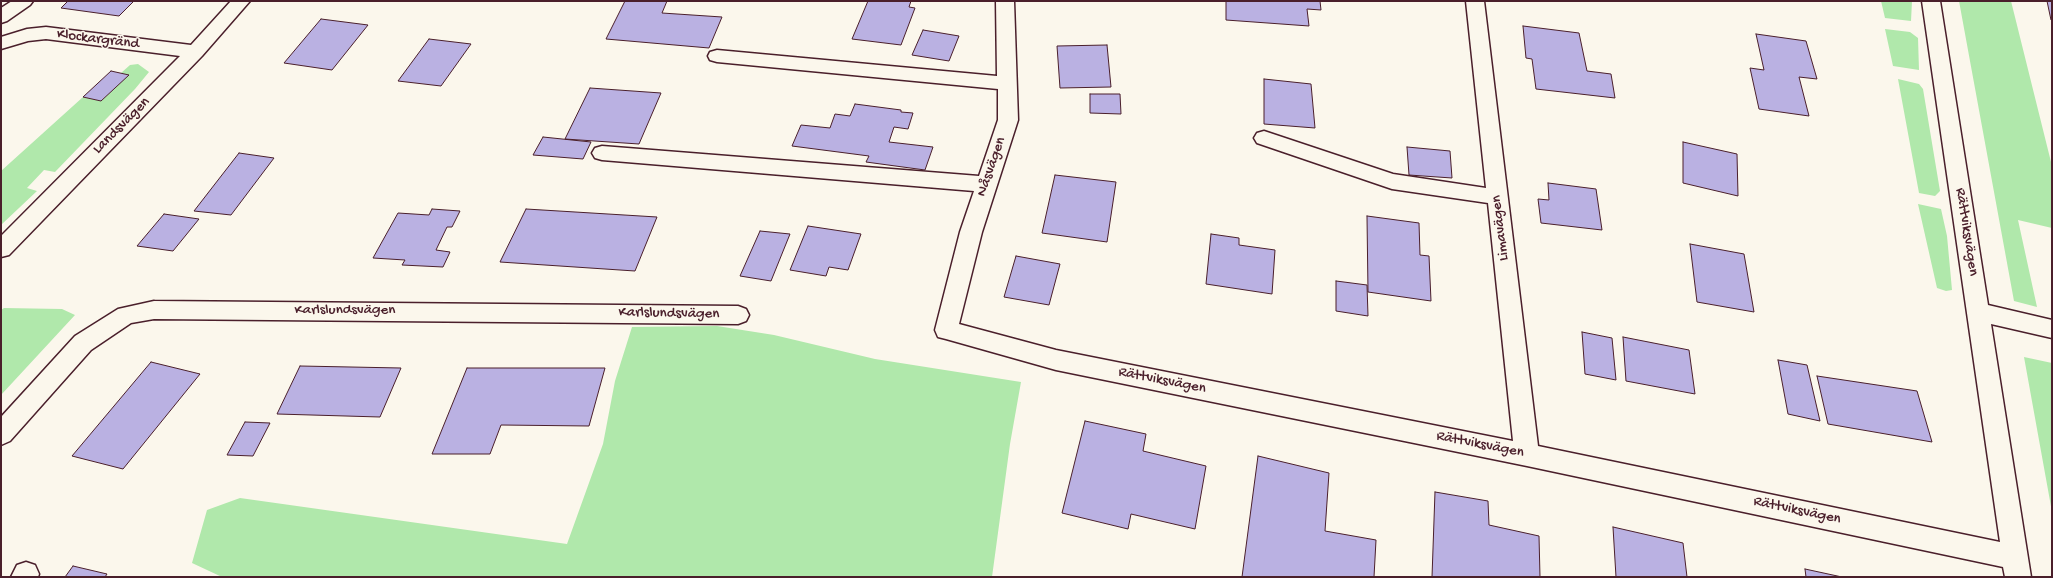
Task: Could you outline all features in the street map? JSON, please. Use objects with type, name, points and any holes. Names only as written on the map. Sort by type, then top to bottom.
[{"type":"street","points":[[1,17],[24,1]]},
{"type":"street","name":"Landsvägen","points":[[1,249],[195,52],[241,1]]},
{"type":"street","name":"Nåsvägen","points":[[946,330],[971,232],[1008,120],[1006,1]]},
{"type":"street","name":"Limavägen","points":[[1475,1],[1527,455]]},
{"type":"street","name":"Rättviksvägen","points":[[946,330],[1056,360],[1527,455],[2016,567],[1931,1]]},
{"type":"street","name":"Klockargränd","points":[[1,43],[26,35],[46,33],[195,52]]},
{"type":"street","points":[[717,56],[1007,83]]},
{"type":"street","points":[[1264,138],[1392,181],[1498,197]]},
{"type":"street","points":[[602,153],[987,184]]},
{"type":"street","name":"Karlslundsvägen","points":[[1,434],[83,343],[126,315],[154,310],[738,315]]},
{"type":"street","points":[[1978,312],[2052,329]]},
{"type":"green space","points":[[1881,1],[1912,1],[1911,21],[1885,18]]},
{"type":"green space","points":[[1959,1],[2011,1],[2052,166],[2052,228],[2018,220],[2037,307],[2014,301]]},
{"type":"green space","points":[[1885,29],[1910,32],[1918,38],[1919,70],[1893,66]]},
{"type":"green space","points":[[138,64],[149,72],[135,89],[55,172],[44,170],[27,188],[37,191],[1,225],[1,171],[83,97],[101,101],[128,75],[121,73],[130,65]]},
{"type":"green space","points":[[1898,79],[1919,84],[1923,89],[1940,191],[1935,196],[1919,193]]},
{"type":"green space","points":[[1918,204],[1941,209],[1947,236],[1952,290],[1946,291],[1937,288]]},
{"type":"green space","points":[[4,308],[62,309],[75,315],[1,395],[1,310]]},
{"type":"green space","points":[[717,326],[774,335],[875,359],[1021,382],[1010,444],[992,577],[222,577],[192,563],[207,510],[240,498],[567,544],[603,444],[615,381],[632,327]]},
{"type":"green space","points":[[2024,357],[2052,363],[2052,512]]},
{"type":"building","points":[[68,1],[134,1],[119,16],[61,8]]},
{"type":"building","points":[[625,1],[667,1],[662,13],[722,17],[709,48],[606,39]]},
{"type":"building","points":[[868,1],[911,1],[909,7],[915,8],[901,45],[852,39]]},
{"type":"building","points":[[1226,1],[1320,1],[1321,10],[1307,9],[1309,26],[1226,20]]},
{"type":"building","points":[[2047,1],[2052,1],[2052,20],[2051,20]]},
{"type":"building","points":[[321,19],[368,25],[332,70],[284,63]]},
{"type":"building","points":[[1523,26],[1579,33],[1587,71],[1611,74],[1615,98],[1536,89],[1532,59],[1526,58]]},
{"type":"building","points":[[923,30],[959,36],[949,61],[912,55]]},
{"type":"building","points":[[1756,34],[1806,41],[1817,79],[1799,77],[1809,116],[1759,109],[1750,68],[1764,70]]},
{"type":"building","points":[[429,39],[471,44],[441,86],[398,81]]},
{"type":"building","points":[[1107,45],[1111,87],[1060,88],[1057,46]]},
{"type":"building","points":[[111,71],[129,75],[101,101],[83,97]]},
{"type":"building","points":[[1264,79],[1311,84],[1315,128],[1264,124]]},
{"type":"building","points":[[590,88],[661,93],[639,144],[565,139]]},
{"type":"building","points":[[1090,94],[1120,94],[1121,114],[1090,113]]},
{"type":"building","points":[[855,104],[913,113],[908,129],[894,127],[889,142],[933,147],[925,170],[866,162],[869,156],[792,146],[801,125],[830,128],[835,114],[850,116]]},
{"type":"building","points":[[543,137],[591,142],[583,159],[533,155]]},
{"type":"building","points":[[1683,142],[1737,154],[1738,196],[1683,183]]},
{"type":"building","points":[[1407,147],[1450,151],[1452,178],[1409,175]]},
{"type":"building","points":[[239,153],[274,158],[231,215],[194,211]]},
{"type":"building","points":[[1055,175],[1116,182],[1107,242],[1042,233]]},
{"type":"building","points":[[1548,183],[1596,189],[1602,230],[1541,223],[1538,199],[1549,200]]},
{"type":"building","points":[[432,209],[460,211],[452,227],[447,227],[436,250],[450,252],[443,267],[402,265],[405,260],[373,258],[398,213],[429,215]]},
{"type":"building","points":[[526,209],[657,217],[635,271],[500,262]]},
{"type":"building","points":[[164,214],[199,219],[173,251],[137,246]]},
{"type":"building","points":[[1367,216],[1419,223],[1420,255],[1429,256],[1431,301],[1368,292]]},
{"type":"building","points":[[808,226],[861,234],[848,270],[829,267],[826,276],[790,270]]},
{"type":"building","points":[[760,231],[790,234],[771,281],[740,276]]},
{"type":"building","points":[[1211,234],[1239,238],[1239,245],[1275,250],[1272,294],[1206,284]]},
{"type":"building","points":[[1690,244],[1744,254],[1754,312],[1697,302]]},
{"type":"building","points":[[1016,256],[1060,264],[1049,305],[1004,297]]},
{"type":"building","points":[[1336,281],[1367,285],[1368,316],[1336,311]]},
{"type":"building","points":[[1582,332],[1612,338],[1616,380],[1585,374]]},
{"type":"building","points":[[1623,337],[1689,350],[1695,394],[1626,381]]},
{"type":"building","points":[[1778,360],[1807,365],[1820,421],[1788,414]]},
{"type":"building","points":[[151,362],[200,374],[123,469],[72,456]]},
{"type":"building","points":[[300,366],[401,368],[380,417],[277,414]]},
{"type":"building","points":[[467,368],[605,368],[589,426],[501,425],[490,454],[432,454]]},
{"type":"building","points":[[1817,376],[1917,391],[1932,442],[1828,424]]},
{"type":"building","points":[[1085,421],[1146,434],[1143,451],[1206,466],[1195,529],[1131,514],[1128,529],[1062,513]]},
{"type":"building","points":[[245,422],[270,423],[253,456],[227,455]]},
{"type":"building","points":[[1258,456],[1329,473],[1325,531],[1376,540],[1374,577],[1242,577]]},
{"type":"building","points":[[1435,492],[1488,501],[1489,525],[1539,536],[1540,577],[1432,577]]},
{"type":"building","points":[[1613,527],[1683,543],[1687,577],[1616,577]]},
{"type":"building","points":[[73,566],[107,574],[105,577],[65,577]]},
{"type":"building","points":[[1805,569],[1842,577],[1806,577]]}]
